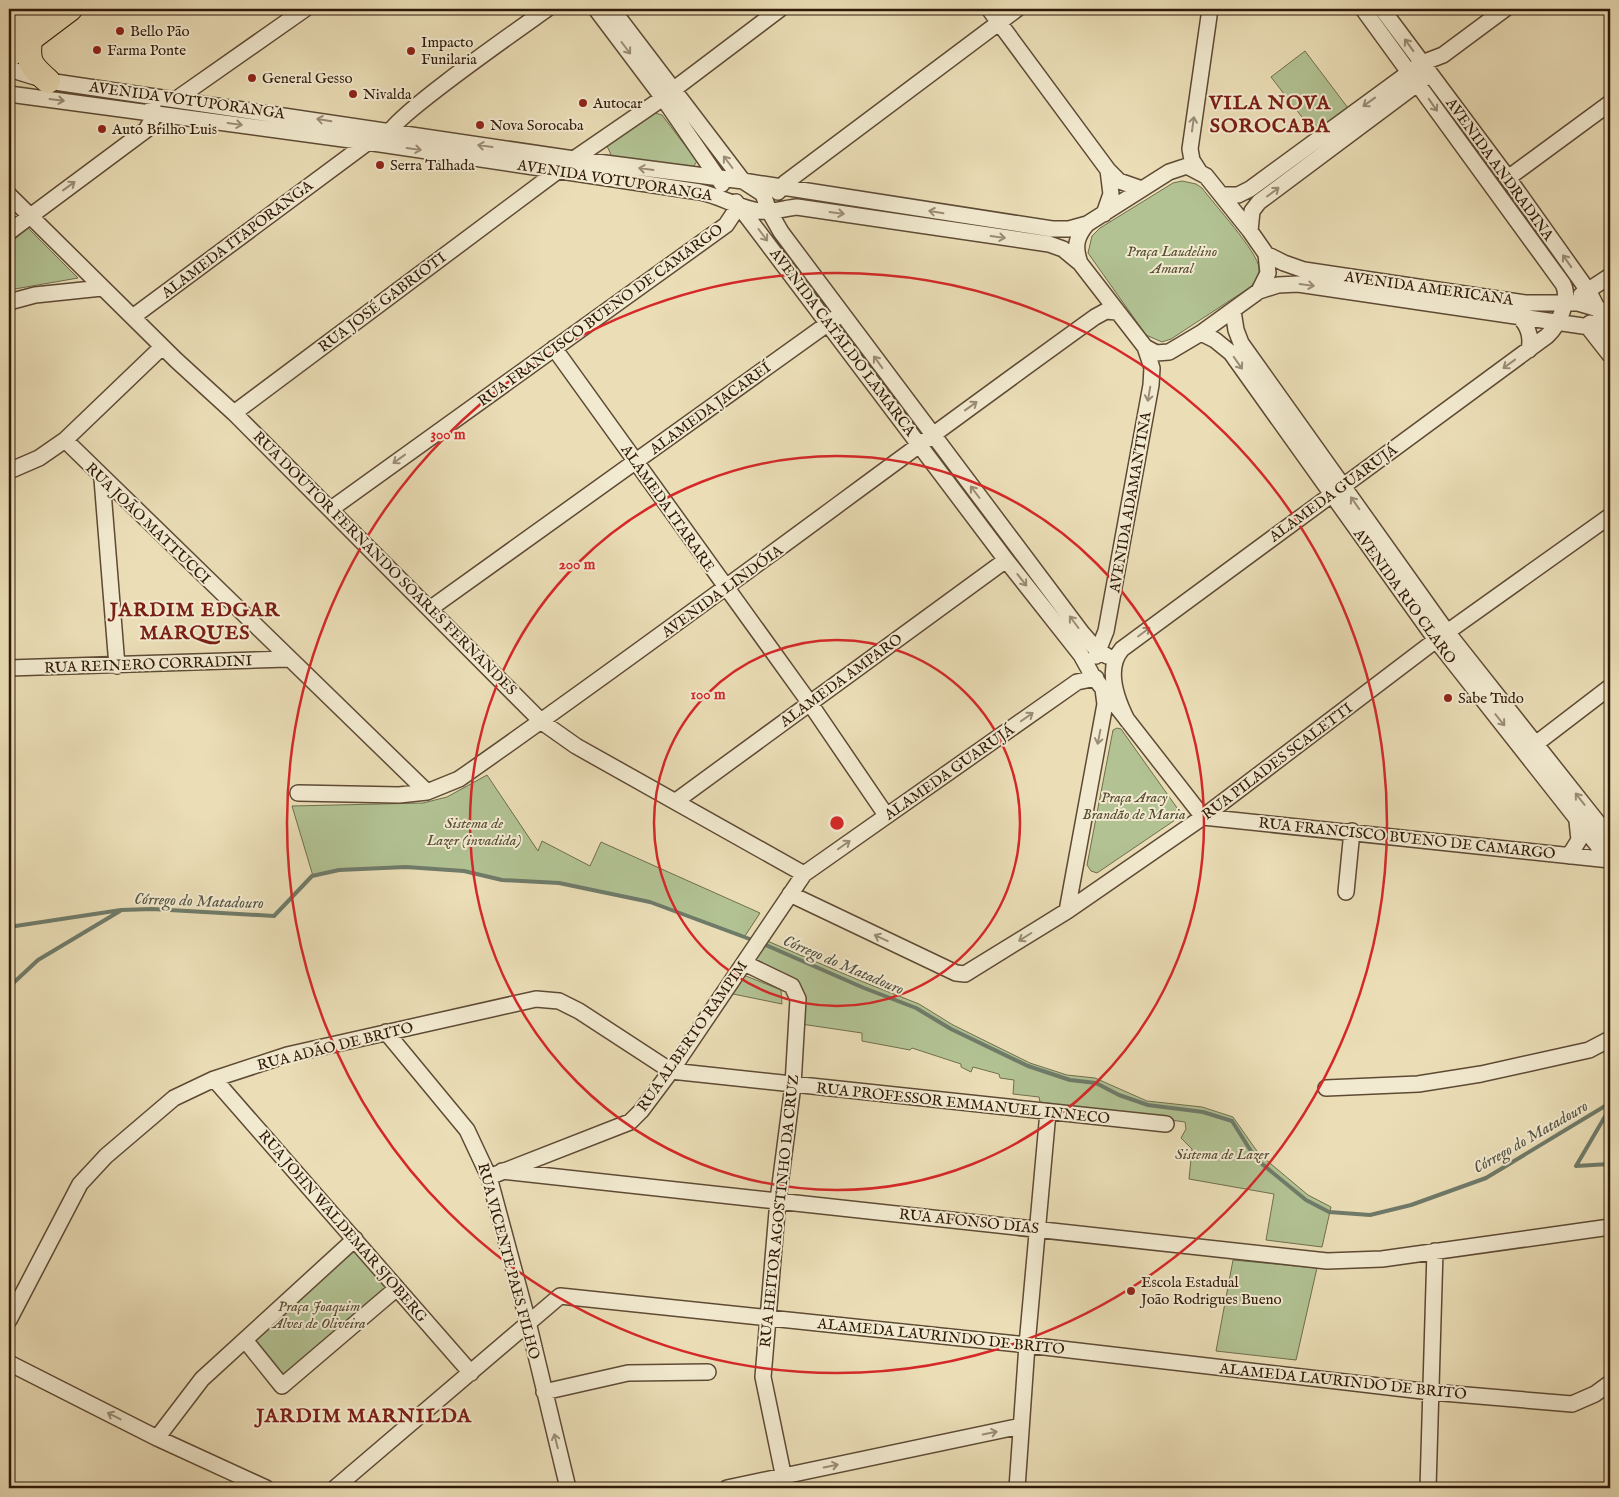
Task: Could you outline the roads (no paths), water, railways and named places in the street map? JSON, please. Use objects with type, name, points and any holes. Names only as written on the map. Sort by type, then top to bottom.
[{"type":"main road","points":[[9,28],[35,9]]},
{"type":"main road","points":[[9,55],[70,9]]},
{"type":"main road","points":[[30,40],[28,56],[35,69],[48,81]]},
{"type":"street","points":[[178,98],[305,9]]},
{"type":"street","points":[[378,128],[386,138],[373,144],[361,136],[364,129],[378,128],[413,108],[547,9]]},
{"type":"street","name":"AVENIDA CATALDO LAMARCA","points":[[596,9],[668,94],[703,156],[732,187],[763,194],[769,211],[781,232],[931,434],[1082,633],[1104,658],[1127,720]]},
{"type":"street","name":"AVENIDA CATALDO LAMARCA","points":[[612,9],[732,187],[829,324],[1006,560],[1081,655],[1096,679],[1127,720],[1203,817]]},
{"type":"street","points":[[574,159],[668,94],[780,9]]},
{"type":"street","points":[[988,9],[1108,170],[1119,181],[1142,189]]},
{"type":"street","points":[[769,211],[780,188],[1017,9]]},
{"type":"street","points":[[1199,171],[1187,166],[1178,168],[1087,224],[1079,233],[1076,242],[1076,252],[1080,263],[1145,347],[1156,354],[1169,352],[1233,311],[1259,291],[1268,273],[1266,254],[1250,231],[1199,171],[1192,160],[1190,149],[1210,9]]},
{"type":"street","name":"AVENIDA ANDRADINA","points":[[1363,9],[1563,284],[1566,292],[1560,322]]},
{"type":"street","name":"AVENIDA ANDRADINA","points":[[1382,9],[1508,178],[1603,310],[1610,331]]},
{"type":"street","points":[[1250,231],[1252,211],[1259,202],[1426,68],[1505,9]]},
{"type":"street","name":"AVENIDA VOTUPORANGA","points":[[9,69],[48,81],[178,98],[574,159],[694,175],[732,187],[780,188],[1052,230],[1070,229],[1087,224]]},
{"type":"street","points":[[218,71],[211,87],[211,95],[220,105]]},
{"type":"street","points":[[1221,195],[1238,195],[1250,189],[1414,78]]},
{"type":"street","name":"AVENIDA VOTUPORANGA","points":[[9,94],[337,138],[712,194],[732,187]]},
{"type":"street","points":[[9,232],[146,130],[151,124],[154,113],[153,100],[149,94]]},
{"type":"street","points":[[1508,178],[1610,103]]},
{"type":"street","points":[[413,108],[414,125],[423,136]]},
{"type":"street","points":[[337,138],[343,147],[340,162]]},
{"type":"street","name":"ALAMEDA ITAPORANGA","points":[[134,316],[340,162],[373,144]]},
{"type":"street","points":[[694,175],[702,172],[705,167],[703,156]]},
{"type":"street","points":[[526,165],[534,174],[535,179],[530,192]]},
{"type":"street","name":"RUA JOSÉ GABRIOTI","points":[[234,412],[559,170]]},
{"type":"street","points":[[804,170],[804,184],[814,194]]},
{"type":"street","points":[[1104,214],[1111,194],[1108,170]]},
{"type":"street","name":"AVENIDA VOTUPORANGA","points":[[732,187],[754,210],[769,211],[789,207],[1049,244],[1063,249],[1080,263]]},
{"type":"street","name":"RUA FRANCISCO BUENO DE CAMARGO","points":[[331,509],[724,227],[732,219],[732,187]]},
{"type":"street","points":[[712,194],[722,201],[727,210],[728,217],[724,227]]},
{"type":"street","name":"RUA DOUTOR FERNANDO SOARES FERNANDES","points":[[9,195],[102,288],[134,316],[162,347],[234,412],[431,608],[542,722],[576,746],[676,801],[803,876]]},
{"type":"street","name":"AVENIDA CATALDO LAMARCA","points":[[781,232],[782,215],[789,207]]},
{"type":"street","name":"AVENIDA AMERICANA","points":[[1266,254],[1284,264],[1304,270],[1525,303],[1578,303],[1603,310]]},
{"type":"street","points":[[1563,304],[1589,292],[1610,276]]},
{"type":"street","name":"AVENIDA AMERICANA","points":[[1259,291],[1278,285],[1298,284],[1610,331]]},
{"type":"street","points":[[9,302],[35,295],[102,288]]},
{"type":"street","points":[[1603,310],[1588,327],[1610,356]]},
{"type":"street","name":"AVENIDA LINDÓIA","points":[[298,793],[399,795],[427,792],[459,779],[542,722],[725,589],[931,434],[1095,317],[1106,311],[1117,312]]},
{"type":"street","name":"AVENIDA RIO CLARO","points":[[1233,311],[1236,330],[1241,343],[1336,490]]},
{"type":"street","name":"ALAMEDA JACAREÍ","points":[[431,608],[842,314]]},
{"type":"street","points":[[1519,316],[1528,329],[1530,338],[1529,350]]},
{"type":"street","name":"ALAMEDA GUARUJÁ","points":[[803,876],[886,815],[1077,682],[1108,677],[1104,658],[1116,658],[1122,649],[1548,336],[1560,322]]},
{"type":"street","name":"AVENIDA RIO CLARO","points":[[1201,333],[1215,340],[1230,353],[1336,490],[1441,636],[1531,747],[1610,838]]},
{"type":"street","points":[[9,471],[39,458],[65,440],[162,347]]},
{"type":"street","name":"AVENIDA ADAMANTINA","points":[[1104,658],[1106,631],[1151,385],[1152,368],[1145,347]]},
{"type":"street","name":"ALAMEDA ITARARE","points":[[554,348],[725,589],[809,702],[886,815]]},
{"type":"street","name":"RUA JOÃO MATTUCCI","points":[[65,440],[102,479],[427,792]]},
{"type":"street","points":[[102,479],[117,666]]},
{"type":"street","name":"RUA PILADES SCALETTI","points":[[790,894],[956,973],[965,974],[1092,894],[1203,817],[1441,636],[1610,516]]},
{"type":"street","name":"ALAMEDA AMPARO","points":[[676,801],[809,702],[1006,560]]},
{"type":"street","points":[[1066,911],[1104,715],[1105,704],[1089,664],[1104,658]]},
{"type":"street","name":"RUA REINERO CORRADINI","points":[[9,668],[288,659]]},
{"type":"street","points":[[1531,747],[1610,687]]},
{"type":"street","name":"AVENIDA RIO CLARO","points":[[1531,747],[1577,821],[1610,861]]},
{"type":"street","points":[[1233,794],[1232,805],[1234,810],[1248,821]]},
{"type":"street","name":"RUA FRANCISCO BUENO DE CAMARGO","points":[[1203,817],[1352,831],[1610,861]]},
{"type":"street","points":[[1569,856],[1579,840],[1577,821]]},
{"type":"street","points":[[1346,892],[1352,831]]},
{"type":"street","name":"RUA PILADES SCALETTI","points":[[803,876],[824,911]]},
{"type":"street","name":"RUA ALBERTO RAMPIM","points":[[496,1174],[630,1122],[641,1111],[671,1071],[803,876]]},
{"type":"street","points":[[1073,880],[1081,893],[1092,894]]},
{"type":"street","name":"RUA HEITOR AGOSTINHO DA CRUZ","points":[[747,959],[792,986],[796,992],[793,1084],[778,1200],[766,1318],[763,1376],[785,1482]]},
{"type":"street","name":"RUA ADÃO DE BRITO","points":[[9,1320],[80,1184],[106,1156],[174,1098],[214,1079],[287,1055],[536,999],[558,1000],[579,1011],[671,1071]]},
{"type":"street","name":"RUA VICENTE PAES FILHO","points":[[386,1032],[467,1130],[496,1174],[544,1392],[568,1488]]},
{"type":"street","points":[[1326,1088],[1418,1084],[1482,1074],[1589,1050],[1610,1040]]},
{"type":"street","name":"RUA PROFESSOR EMMANUEL INNECO","points":[[671,1071],[1166,1124]]},
{"type":"street","name":"RUA JOHN WALDEMAR SJOBERG","points":[[214,1079],[471,1373]]},
{"type":"street","points":[[1017,1488],[1027,1345],[1048,1112]]},
{"type":"street","name":"RUA AFONSO DIAS","points":[[496,1174],[778,1200],[1327,1261],[1382,1259],[1610,1227]]},
{"type":"street","points":[[157,1438],[202,1379],[355,1239]]},
{"type":"street","points":[[1428,1488],[1435,1251]]},
{"type":"street","points":[[245,1340],[282,1386],[398,1288]]},
{"type":"street","name":"ALAMEDA LAURINDO DE BRITO","points":[[335,1488],[560,1296],[1027,1345],[1431,1392],[1572,1404],[1595,1394],[1610,1383]]},
{"type":"street","points":[[9,1364],[157,1438],[266,1488]]},
{"type":"street","points":[[544,1392],[628,1373],[708,1372]]},
{"type":"street","points":[[727,1488],[785,1482],[1021,1426]]},
{"type":"waterway","name":"Córrego do Matadouro","points":[[9,927],[121,910],[152,909],[274,916],[312,876],[339,870],[406,867],[464,871],[502,880],[559,883],[650,902],[755,941]]},
{"type":"waterway","points":[[9,987],[38,960],[120,911]]},
{"type":"waterway","name":"Córrego do Matadouro","points":[[761,943],[864,988],[916,1008],[951,1029],[1028,1066],[1070,1080],[1096,1083],[1119,1095],[1148,1105],[1203,1112],[1232,1121],[1256,1159],[1306,1200],[1329,1212],[1370,1215],[1411,1205],[1486,1178],[1610,1103]]},
{"type":"waterway","name":"Córrego do Matadouro","points":[[1610,1108],[1576,1166],[1610,1164]]},
{"type":"place","name":"Bello Pão","points":[[120,31]]},
{"type":"place","name":"Farma Ponte","points":[[97,50]]},
{"type":"place","name":"Impacto Funilaria","points":[[411,51]]},
{"type":"place","name":"General Gesso","points":[[252,78]]},
{"type":"place","name":"Nivalda","points":[[353,94]]},
{"type":"place","name":"Autocar","points":[[583,103]]},
{"type":"place","name":"Nova Sorocaba","points":[[480,125]]},
{"type":"place","name":"Auto Brilho Luis","points":[[102,129]]},
{"type":"place","name":"Serra Talhada","points":[[380,165]]},
{"type":"place","name":"Sabe Tudo","points":[[1448,698]]},
{"type":"place","name":"Escola Estadual João Rodrigues Bueno","points":[[1131,1291]]},
{"type":"district","name":"VILA NOVA SOROCABA","points":[[1270,114]]},
{"type":"district","name":"JARDIM EDGAR MARQUES","points":[[195,620]]},
{"type":"district","name":"JARDIM MARNILDA","points":[[364,1415]]},
{"type":"park label","name":"Praça Laudelino Amaral","points":[[1172,260]]},
{"type":"park label","name":"Praça Aracy Brandão de Maria","points":[[1134,806]]},
{"type":"park label","name":"Sistema de Lazer (invadida)","points":[[474,832]]},
{"type":"park label","name":"Sistema de Lazer","points":[[1222,1154]]},
{"type":"park label","name":"Praça Joaquim Alves de Oliveira","points":[[319,1314]]}]
